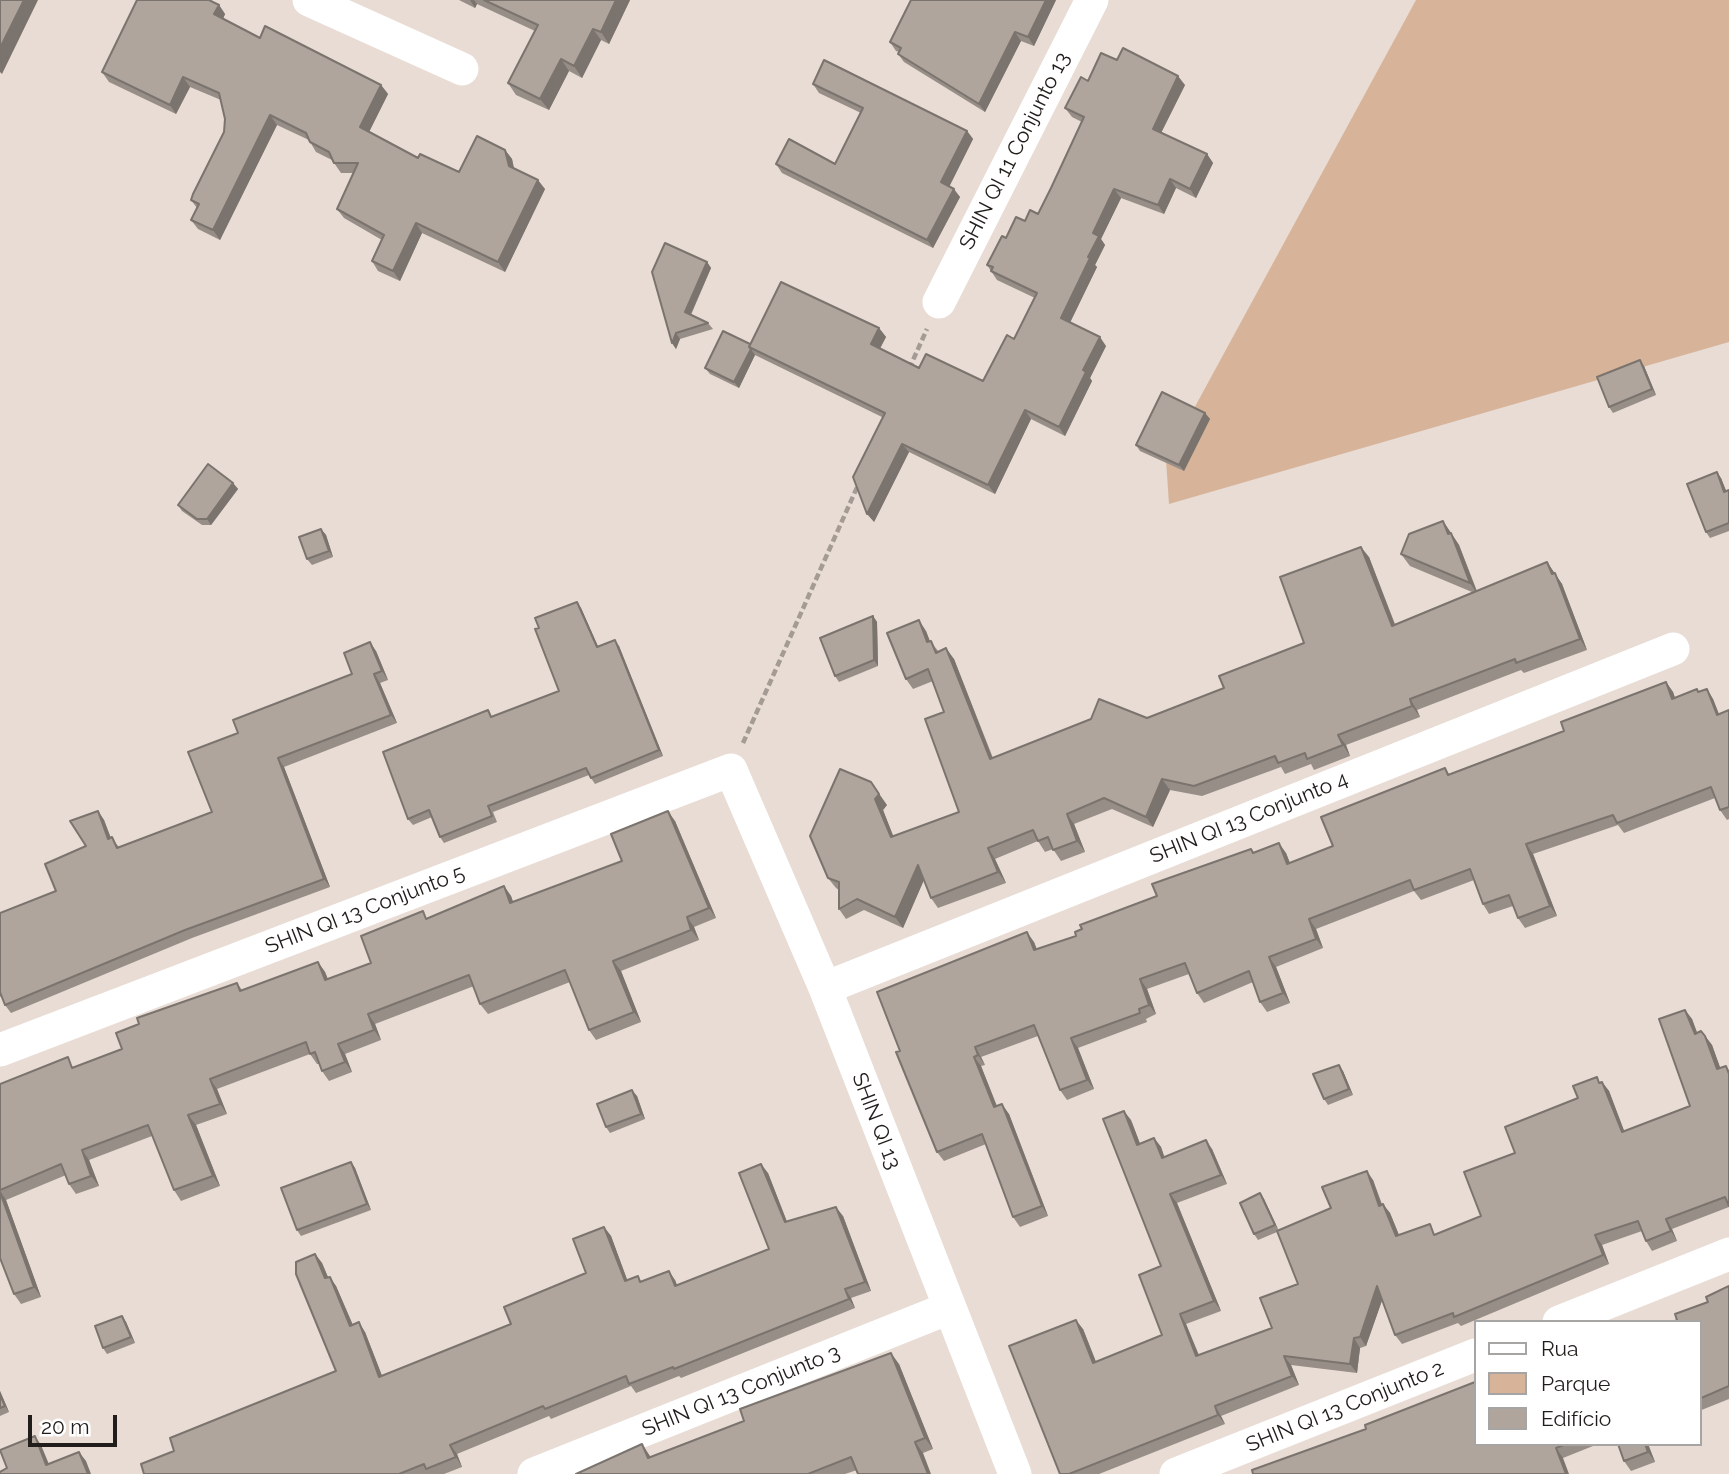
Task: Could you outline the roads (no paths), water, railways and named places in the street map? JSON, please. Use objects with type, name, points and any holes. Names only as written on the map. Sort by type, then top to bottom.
[{"type":"street","points":[[309,0],[461,69]]},
{"type":"street","name":"SHIN QI 11 Conjunto 13","points":[[939,302],[1092,0]]},
{"type":"street","name":"SHIN QI 13 Conjunto 4","points":[[825,988],[1673,649]]},
{"type":"street","name":"SHIN QI 13","points":[[731,770],[825,988],[1015,1474]]},
{"type":"street","name":"SHIN QI 13 Conjunto 5","points":[[0,1050],[731,770]]},
{"type":"street","points":[[1564,1320],[1729,1254]]},
{"type":"street","name":"SHIN QI 13 Conjunto 3","points":[[534,1474],[949,1308]]},
{"type":"street","name":"SHIN QI 13 Conjunto 2","points":[[1176,1474],[1474,1355]]}]
